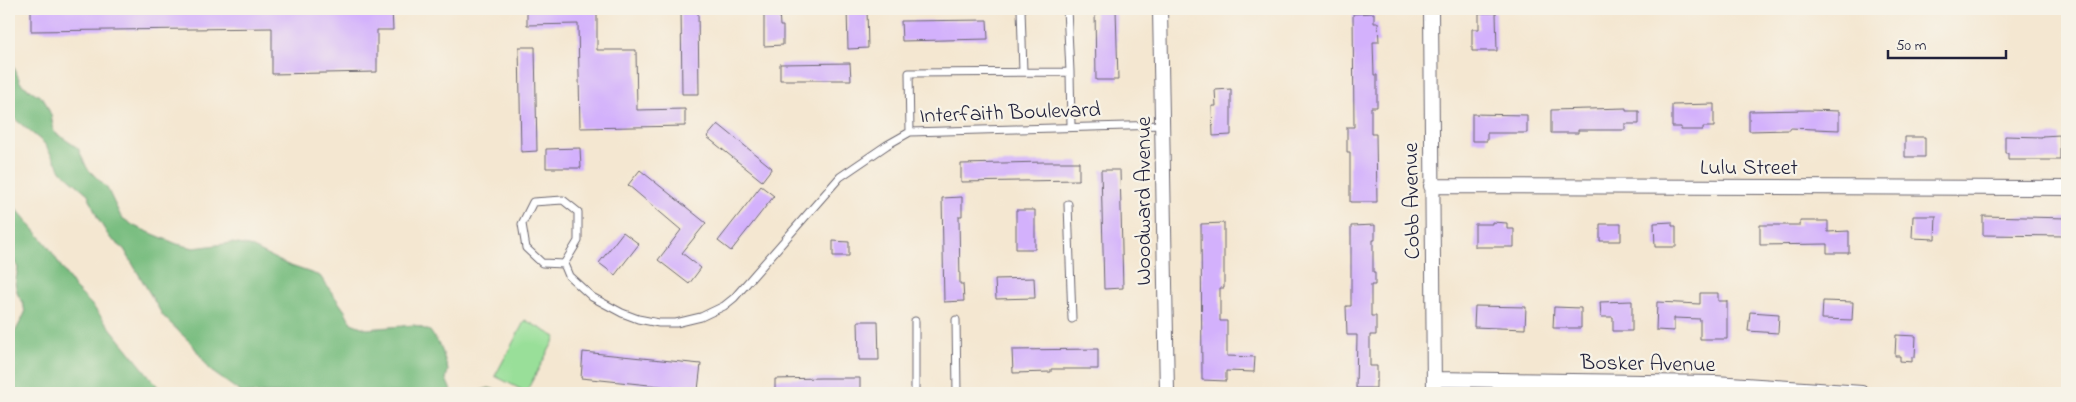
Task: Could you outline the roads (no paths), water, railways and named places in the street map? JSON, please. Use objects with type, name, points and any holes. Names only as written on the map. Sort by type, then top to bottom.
[{"type":"street","name":"Woodward Avenue","points":[[1160,9],[1164,125],[1164,317],[1167,393]]},
{"type":"street","name":"Cobb Avenue","points":[[1431,9],[1434,393]]},
{"type":"street","name":"Lulu Street","points":[[1431,186],[2067,188]]},
{"type":"street","name":"Bosker Avenue","points":[[1434,379],[1716,383],[1862,393]]},
{"type":"lane","points":[[1021,9],[1023,72]]},
{"type":"lane","points":[[1067,9],[1071,126]]},
{"type":"lane","points":[[910,132],[909,73],[1070,72]]},
{"type":"lane","name":"Interfaith Boulevard","points":[[564,264],[569,276],[592,296],[622,313],[638,319],[659,322],[676,322],[701,317],[724,306],[734,298],[840,177],[887,145],[910,132],[1071,126],[1164,125]]},
{"type":"lane","points":[[563,200],[578,212],[578,241],[564,264],[542,263],[526,248],[522,224],[533,202],[563,200]]},
{"type":"lane","points":[[1068,204],[1072,319]]},
{"type":"lane","points":[[956,320],[957,393]]},
{"type":"lane","points":[[915,321],[915,393]]}]
